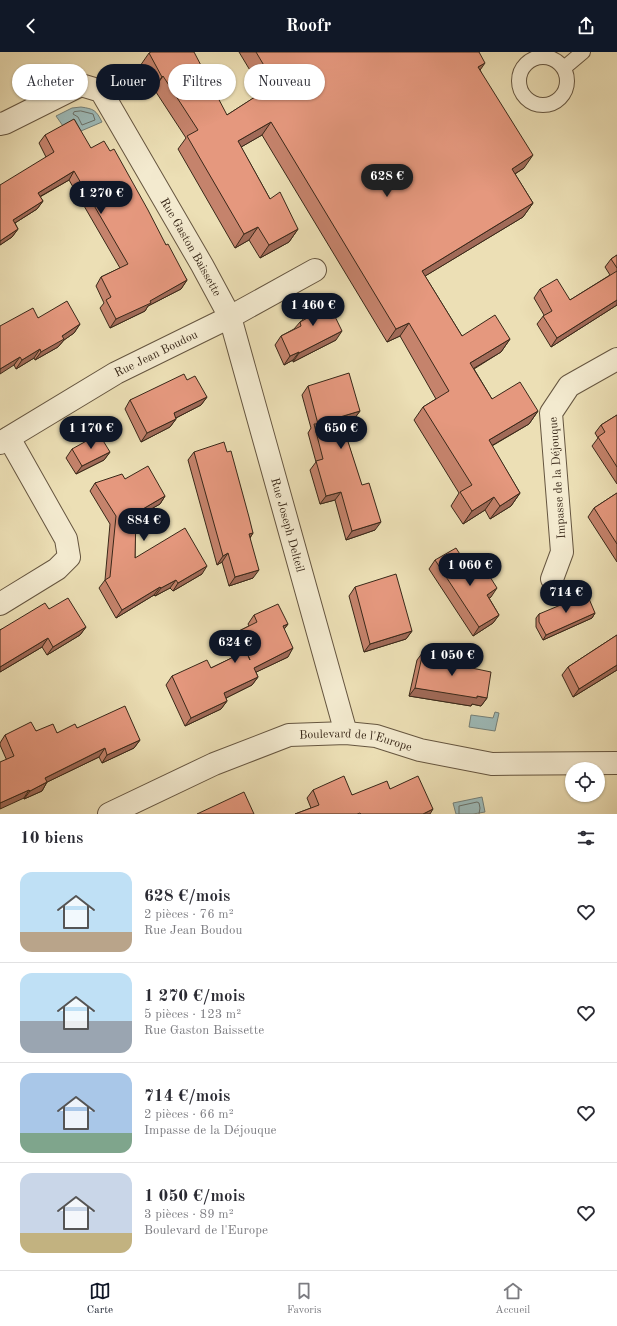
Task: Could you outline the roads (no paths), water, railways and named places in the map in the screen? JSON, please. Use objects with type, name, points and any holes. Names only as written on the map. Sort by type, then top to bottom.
[{"type":"street","name":"Rue Gaston Baissette","points":[[0,124],[5,123],[81,84],[101,91],[202,265],[230,317]]},
{"type":"street","name":"Rue Jean Boudou","points":[[4,441],[116,373],[230,317],[315,270]]},
{"type":"street","name":"Rue Joseph Delteil","points":[[230,317],[346,732]]},
{"type":"street","name":"Impasse de la Déjouque","points":[[552,579],[562,552],[551,413],[569,386],[617,359]]},
{"type":"street","points":[[0,604],[57,569],[69,557],[66,539],[4,441]]},
{"type":"street","name":"Boulevard de l'Europe","points":[[109,814],[214,764],[289,735],[346,732],[376,736],[420,750],[492,764],[617,762]]},
{"type":"lane","points":[[564,68],[583,52]]},
{"type":"lane","points":[[547,54],[562,64],[567,73],[568,83],[566,92],[560,100],[552,104],[542,106],[533,103],[525,97],[520,89],[519,79],[521,70],[527,62],[535,57],[547,54]]},
{"type":"water","points":[[72,108],[89,108],[94,111],[102,122],[81,131],[75,120],[63,126],[56,116]]},
{"type":"water","points":[[495,712],[499,713],[495,731],[469,727],[471,715],[493,718]]},
{"type":"water","points":[[482,797],[485,812],[456,814],[453,803]]}]
